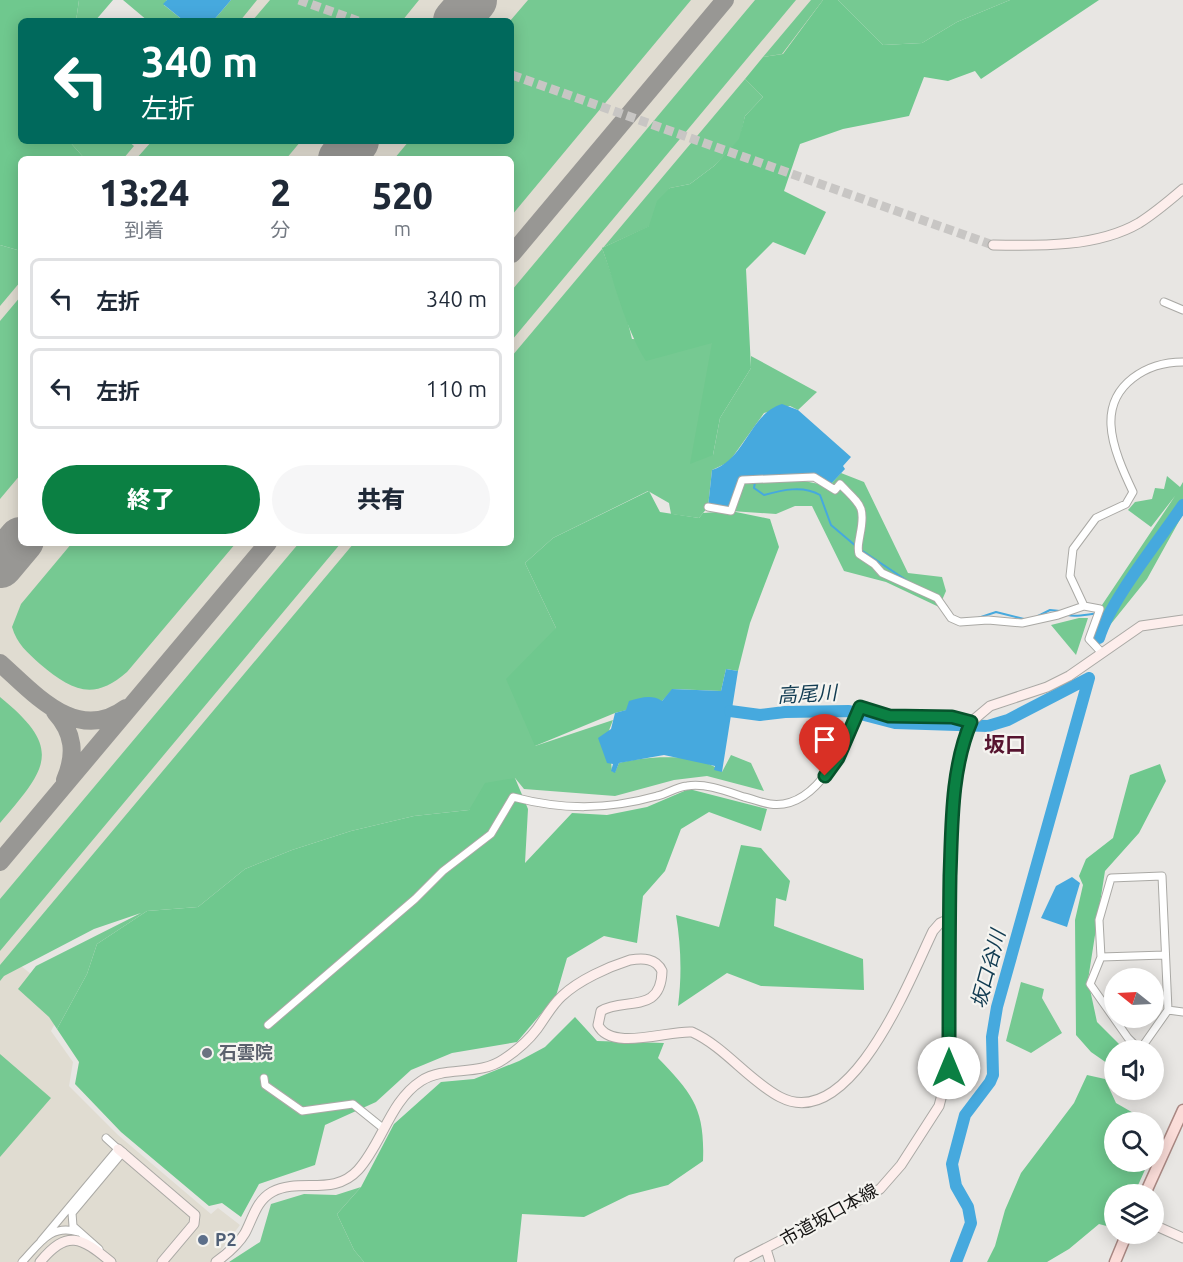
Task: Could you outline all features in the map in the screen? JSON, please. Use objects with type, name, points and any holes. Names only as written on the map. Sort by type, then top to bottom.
[{"type":"main road","points":[[1150,1184],[1183,1110]]},
{"type":"main road","points":[[1115,1262],[1122,1244]]},
{"type":"street","points":[[993,245],[1055,244],[1109,235],[1137,224],[1183,189]]},
{"type":"street","points":[[1164,302],[1183,310]]},
{"type":"street","points":[[1084,606],[1070,576],[1073,549],[1096,518],[1126,504],[1133,492],[1123,469],[1111,425],[1120,392],[1130,378],[1144,369],[1169,362],[1183,362]]},
{"type":"street","points":[[708,507],[731,511],[742,480],[814,477],[835,490],[840,484],[860,505],[864,515],[858,548],[860,554],[882,573],[937,598],[951,618],[960,622],[988,620],[1022,623],[1084,606],[1100,609],[1089,639],[1102,653]]},
{"type":"street","points":[[268,1025],[415,899],[443,871],[491,834],[513,797],[566,808],[586,807],[622,804],[686,786],[705,785],[772,805],[786,803],[803,795],[825,776],[838,758],[860,707],[889,716],[952,717],[971,722],[990,706],[1047,687],[1069,676],[1142,626],[1183,620]]},
{"type":"street","name":"市道坂口本線","points":[[739,1262],[880,1189],[901,1165],[939,1106],[949,1068],[951,842],[962,744],[971,722]]},
{"type":"street","points":[[1162,876],[1165,955],[1168,1010],[1146,1044],[1142,1047],[1134,1045],[1090,984],[1101,957],[1099,920],[1111,878],[1162,876]]},
{"type":"street","points":[[216,1262],[236,1245],[255,1210],[270,1193],[278,1189],[322,1187],[342,1182],[358,1170],[406,1095],[419,1082],[441,1074],[477,1071],[494,1066],[521,1047],[570,990],[618,964],[641,958],[660,966],[662,977],[656,992],[639,1004],[614,1006],[601,1011],[597,1021],[604,1033],[618,1037],[643,1038],[692,1032],[781,1097],[803,1104],[819,1101],[841,1085],[885,1032],[933,931],[939,923],[949,920]]},
{"type":"street","points":[[1101,957],[1165,955]]},
{"type":"street","points":[[1168,1010],[1183,1012]]},
{"type":"street","points":[[264,1078],[265,1085],[302,1111],[353,1104],[384,1129]]},
{"type":"street","points":[[106,1138],[195,1215],[194,1224],[162,1262]]},
{"type":"street","points":[[108,1260],[94,1243],[74,1226],[72,1214],[121,1151]]},
{"type":"street","points":[[22,1262],[121,1151]]},
{"type":"street","points":[[1164,1229],[1183,1238]]},
{"type":"street","points":[[41,1241],[58,1230],[82,1234]]},
{"type":"street","points":[[40,1262],[55,1245],[68,1240],[88,1244],[108,1260]]},
{"type":"street","points":[[766,1249],[770,1262]]},
{"type":"shaded area","points":[[253,0],[837,0],[514,383],[514,156],[122,156],[132,144],[514,144],[514,18],[238,18]]},
{"type":"shaded area","points":[[18,279],[18,546],[375,546],[21,966],[66,1002],[51,1031],[73,1062],[69,1086],[118,1135],[211,1214],[218,1208],[240,1225],[216,1257],[222,1262],[0,1262],[0,300]]},
{"type":"green space","points":[[0,0],[79,0],[76,18],[18,18],[18,144],[72,144],[82,156],[18,156],[18,250],[0,245]]},
{"type":"green space","points":[[79,0],[113,0],[98,18],[76,18]]},
{"type":"green space","points":[[123,0],[167,0],[164,5],[180,18],[144,18]]},
{"type":"green space","points":[[231,0],[257,0],[242,18],[216,18]]},
{"type":"green space","points":[[270,0],[419,0],[404,18],[255,18]]},
{"type":"green space","points":[[528,0],[691,0],[514,213],[514,156],[396,156],[406,144],[514,144],[513,18]]},
{"type":"green space","points":[[755,0],[796,0],[514,338],[514,288]]},
{"type":"green space","points":[[811,0],[823,0],[782,54],[763,57]]},
{"type":"green space","points":[[823,0],[838,0],[883,45],[922,43],[957,22],[1010,0],[1099,0],[981,79],[975,71],[948,81],[924,77],[909,116],[843,129],[800,144],[784,191],[826,212],[805,255],[773,242],[746,269],[751,368],[720,418],[713,455],[690,464],[712,343],[646,361],[627,321],[602,248],[649,226],[657,201],[670,188],[690,184],[714,166],[739,139],[745,116],[763,97],[745,79],[763,57],[783,54]]},
{"type":"green space","points":[[838,0],[1010,0],[957,22],[922,43],[883,45]]},
{"type":"green space","points":[[745,79],[763,97],[745,116],[740,139],[714,166],[690,184],[670,188],[650,226],[603,247]]},
{"type":"green space","points":[[72,144],[132,144],[134,146],[126,156],[82,156]]},
{"type":"green space","points":[[149,144],[298,144],[288,156],[139,156]]},
{"type":"green space","points":[[0,245],[18,250],[18,285],[0,306]]},
{"type":"green space","points":[[602,249],[626,315],[632,339],[712,343],[713,455],[720,418],[751,368],[751,356],[817,392],[798,410],[790,406],[764,413],[729,462],[712,470],[708,507],[699,518],[671,514],[669,503],[648,491],[553,538],[525,563],[556,628],[535,746],[613,720],[608,733],[612,771],[615,772],[619,763],[672,757],[700,761],[722,772],[731,755],[751,763],[764,791],[707,776],[674,780],[615,796],[524,789],[515,778],[469,810],[414,816],[351,831],[292,850],[245,869],[198,907],[147,911],[97,944],[87,974],[57,1029],[49,1017],[18,989],[36,966],[141,913],[94,929],[4,976],[0,981],[0,965],[351,546],[514,546],[514,354]]},
{"type":"green space","points":[[18,300],[18,478],[0,499],[0,321]]},
{"type":"green space","points":[[841,473],[864,482],[908,573],[942,577],[946,591],[939,607],[886,582],[844,571],[812,506],[795,506],[776,514],[731,511],[747,480],[784,477],[829,486]]},
{"type":"green space","points":[[1167,476],[1180,487],[1183,482],[1183,514],[1147,579],[1102,635],[1094,635],[1102,605],[1175,496],[1151,527],[1128,510],[1135,502],[1152,499],[1155,488],[1164,489]]},
{"type":"green space","points":[[649,491],[660,512],[699,518],[703,513],[731,511],[770,519],[779,547],[750,623],[738,671],[726,669],[721,691],[673,689],[662,701],[615,713],[535,746],[506,679],[556,628],[525,563],[553,538]]},
{"type":"green space","points":[[69,546],[233,546],[127,672],[115,681],[93,690],[72,686],[62,680],[40,664],[23,647],[12,627],[21,604]]},
{"type":"green space","points":[[296,546],[338,546],[0,951],[0,899]]},
{"type":"green space","points":[[1088,618],[1076,655],[1051,625]]},
{"type":"green space","points":[[0,697],[34,731],[41,745],[42,759],[38,773],[29,787],[0,823]]},
{"type":"green space","points":[[1160,764],[1166,781],[1139,833],[1105,871],[1088,980],[1097,1022],[1115,1040],[1104,1040],[1104,1061],[1091,1052],[1076,1035],[1075,920],[1083,885],[1079,876],[1086,859],[1113,838],[1130,775]]},
{"type":"green space","points":[[515,778],[528,809],[525,863],[572,813],[607,815],[647,807],[689,789],[767,809],[761,831],[709,812],[681,829],[665,871],[643,896],[637,943],[604,936],[567,958],[556,996],[517,1042],[452,1053],[411,1070],[376,1102],[325,1125],[315,1165],[259,1184],[241,1217],[222,1203],[209,1206],[121,1132],[75,1084],[79,1062],[57,1029],[87,974],[97,944],[147,911],[198,907],[245,869],[292,850],[351,831],[414,816],[469,810],[485,783]]},
{"type":"green space","points":[[741,845],[761,848],[790,881],[786,901],[776,898],[774,926],[863,959],[864,990],[761,986],[727,973],[678,1006],[680,960],[676,915],[719,927]]},
{"type":"green space","points":[[1021,982],[1044,989],[1042,998],[1062,1033],[1031,1053],[1006,1041]]},
{"type":"green space","points":[[575,1017],[597,1041],[664,1043],[658,1058],[688,1093],[699,1115],[702,1128],[703,1161],[668,1185],[629,1195],[584,1217],[522,1214],[517,1262],[364,1262],[354,1250],[337,1214],[361,1187],[394,1124],[441,1082],[474,1079],[519,1061],[545,1047]]},
{"type":"green space","points":[[0,1054],[51,1098],[0,1157]]},
{"type":"green space","points":[[1087,1075],[1104,1079],[1104,1100],[1115,1100],[1132,1112],[1104,1112],[1104,1172],[1144,1172],[1139,1184],[1104,1184],[1104,1225],[1099,1224],[1069,1249],[1047,1262],[987,1262],[1021,1173],[1074,1103]]},
{"type":"green space","points":[[361,1187],[337,1214],[354,1250],[364,1262],[229,1262],[260,1242],[271,1204],[304,1194],[336,1195]]},
{"type":"water","points":[[167,0],[231,0],[216,18],[180,18],[163,4]]},
{"type":"water","points":[[782,404],[798,410],[851,457],[843,466],[845,469],[829,486],[814,477],[742,480],[731,511],[708,507],[712,470],[733,456],[762,417],[771,409]]},
{"type":"water","points":[[726,669],[738,671],[722,772],[714,770],[715,766],[664,755],[619,763],[615,773],[611,771],[613,764],[607,763],[598,738],[611,729],[615,713],[626,710],[629,701],[650,697],[662,701],[672,689],[721,691]]},
{"type":"water","points":[[1072,877],[1080,883],[1067,927],[1041,918],[1056,886]]},
{"type":"waterway","points":[[755,482],[754,488],[764,495],[800,489],[820,495],[831,525],[857,547]]},
{"type":"waterway","name":"坂口谷川","points":[[1099,638],[1114,606],[1136,570],[1183,505]]},
{"type":"waterway","points":[[861,550],[909,582]]},
{"type":"waterway","name":"坂口谷川","points":[[1068,615],[1107,613],[1140,568]]},
{"type":"waterway","points":[[939,596],[947,607]]},
{"type":"waterway","points":[[1038,616],[1050,610],[1060,611]]},
{"type":"waterway","points":[[978,618],[996,612],[1024,619]]},
{"type":"waterway","name":"高尾川","points":[[730,711],[760,715],[785,712],[849,711],[895,723],[988,726],[1008,720],[1089,678]]},
{"type":"waterway","name":"坂口谷川","points":[[956,1262],[971,1223],[968,1207],[956,1186],[952,1164],[965,1115],[993,1075],[992,1037],[997,1007],[1089,678]]},
{"type":"taxiway","points":[[514,252],[725,0]]},
{"type":"taxiway","points":[[0,862],[265,546]]},
{"type":"taxiway","points":[[0,663],[42,700],[57,711],[74,718],[90,721],[108,718],[126,708]]},
{"type":"taxiway","points":[[55,712],[66,728],[71,744],[71,761],[65,780]]},
{"type":"runway","points":[[459,18],[474,0]]},
{"type":"runway","points":[[344,156],[354,144]]},
{"type":"runway","points":[[0,565],[18,544]]},
{"type":"tunnel","points":[[299,0],[350,18]]},
{"type":"tunnel","points":[[514,76],[993,245]]},
{"type":"place","name":"石雲院","points":[[207,1053]]},
{"type":"place","name":"P2","points":[[203,1240]]},
{"type":"district","name":"坂口","points":[[1005,745]]},
{"type":"route","points":[[825,776],[838,758],[860,707],[889,716],[952,717],[971,722],[962,744],[958,767],[951,842],[949,1068]]}]
